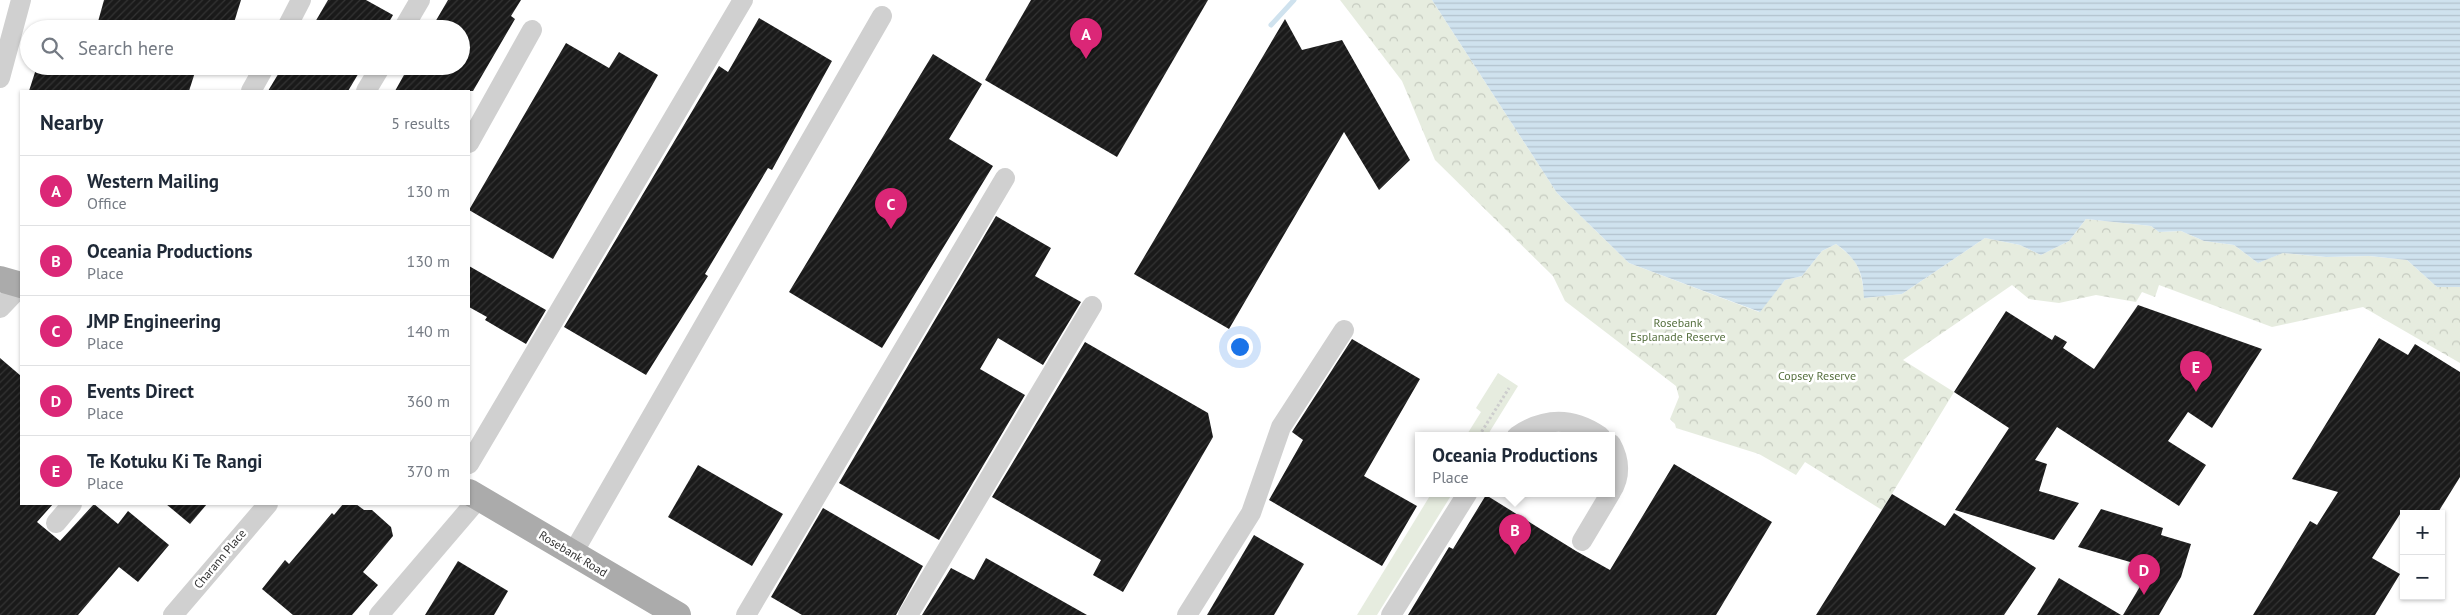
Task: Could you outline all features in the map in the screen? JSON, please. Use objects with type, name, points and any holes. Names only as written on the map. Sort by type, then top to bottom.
[{"type":"main road","points":[[0,279],[20,286]]},
{"type":"main road","name":"Rosebank Road","points":[[474,495],[678,615]]},
{"type":"street","points":[[0,78],[21,0]]},
{"type":"street","points":[[291,20],[301,0]]},
{"type":"street","points":[[408,20],[420,0]]},
{"type":"street","points":[[470,462],[743,0]]},
{"type":"street","points":[[573,554],[882,16]]},
{"type":"street","points":[[470,141],[532,30]]},
{"type":"street","points":[[252,90],[260,75]]},
{"type":"street","points":[[367,90],[376,75]]},
{"type":"street","points":[[746,615],[1005,178]]},
{"type":"street","points":[[0,308],[20,287]]},
{"type":"street","points":[[908,615],[1092,306]]},
{"type":"street","points":[[1188,615],[1251,513],[1281,427],[1344,330]]},
{"type":"street","points":[[1524,432],[1540,423],[1557,420],[1574,423],[1592,432]]},
{"type":"street","points":[[1615,453],[1619,473],[1615,483]]},
{"type":"street","points":[[1391,615],[1465,497]]},
{"type":"street","points":[[1582,541],[1609,497]]},
{"type":"street","points":[[56,523],[71,505]]},
{"type":"street","name":"Charann Place","points":[[173,615],[267,505]]},
{"type":"street","points":[[379,615],[466,505]]},
{"type":"path","points":[[1481,432],[1508,388]]},
{"type":"green space","name":"Copsey Reserve","points":[[1340,0],[1432,0],[1557,193],[1629,263],[1759,312],[1785,280],[1802,276],[1822,251],[1836,244],[1850,256],[1858,267],[1865,298],[1902,294],[1985,238],[2020,245],[2041,255],[2069,241],[2086,219],[2151,226],[2159,232],[2181,231],[2204,241],[2234,245],[2258,263],[2282,253],[2326,257],[2369,256],[2407,260],[2437,287],[2460,287],[2460,363],[2363,307],[2272,327],[2159,285],[2155,297],[2142,292],[2136,302],[2096,295],[2059,303],[2029,299],[2012,285],[1903,360],[1954,392],[1882,510],[1805,462],[1796,475],[1759,454],[1676,428],[1670,419],[1679,397],[1676,386],[1565,301],[1553,276],[1435,160],[1402,81]]},
{"type":"green space","points":[[1498,373],[1518,386],[1489,432],[1468,432],[1481,412],[1476,408]]},
{"type":"green space","points":[[1429,497],[1450,497],[1377,615],[1357,615]]},
{"type":"water","points":[[1432,0],[2460,0],[2460,287],[2437,287],[2407,260],[2369,256],[2326,257],[2283,253],[2258,263],[2234,245],[2204,241],[2181,231],[2159,232],[2151,226],[2086,219],[2069,241],[2041,255],[2020,245],[1985,238],[1902,294],[1864,298],[1861,274],[1858,267],[1850,256],[1836,244],[1822,251],[1802,276],[1785,280],[1760,312],[1629,263],[1557,193]]},
{"type":"building","points":[[104,0],[241,0],[235,20],[98,20]]},
{"type":"building","points":[[328,0],[366,0],[393,15],[390,20],[316,20]]},
{"type":"building","points":[[448,0],[521,0],[511,16],[515,19],[473,91],[396,90],[404,75],[470,75],[470,20],[436,20]]},
{"type":"building","points":[[1031,0],[1208,0],[1117,157],[985,80]]},
{"type":"building","points":[[759,18],[832,61],[772,170],[768,168],[705,274],[708,276],[646,375],[564,327],[719,66],[728,72]]},
{"type":"building","points":[[1285,19],[1302,50],[1342,40],[1410,160],[1379,190],[1344,132],[1229,329],[1134,274]]},
{"type":"building","points":[[566,43],[609,68],[619,52],[658,75],[553,259],[470,211]]},
{"type":"building","points":[[933,54],[982,84],[949,139],[993,166],[882,348],[789,292]]},
{"type":"building","points":[[34,75],[194,75],[189,90],[29,90]]},
{"type":"building","points":[[278,75],[358,75],[349,90],[269,90]]},
{"type":"building","points":[[996,216],[1051,248],[1035,276],[1081,302],[1043,365],[998,338],[980,369],[1025,395],[939,540],[839,483]]},
{"type":"building","points":[[470,267],[546,310],[526,344],[485,320],[487,317],[470,308]]},
{"type":"building","points":[[2138,305],[2262,349],[2212,428],[2188,412],[2168,441],[2206,465],[2179,506],[2057,427],[2035,460],[2047,464],[2039,491],[2079,503],[2054,540],[1955,510],[2009,428],[1954,392],[2006,311],[2052,340],[2055,335],[2067,342],[2063,348],[2094,369]]},
{"type":"building","points":[[2379,338],[2408,355],[2415,344],[2460,372],[2460,477],[2439,510],[2400,510],[2400,514],[2372,558],[2400,574],[2375,615],[2253,615],[2310,521],[2317,525],[2338,492],[2292,479]]},
{"type":"building","points":[[1352,339],[1420,379],[1364,476],[1417,506],[1382,566],[1269,500],[1303,440],[1292,432]]},
{"type":"building","points":[[1085,342],[1208,413],[1213,437],[1123,592],[1093,575],[1101,560],[992,497]]},
{"type":"building","points":[[0,358],[20,375],[20,505],[52,505],[37,522],[60,541],[93,505],[95,505],[118,524],[128,511],[169,545],[138,582],[119,567],[78,615],[0,615]]},
{"type":"building","points":[[1674,464],[1772,522],[1716,615],[1408,615],[1449,547],[1453,549],[1485,497],[1489,497],[1610,570]]},
{"type":"building","points":[[698,465],[783,514],[752,566],[668,517]]},
{"type":"building","points":[[1892,494],[1945,526],[1954,513],[2036,568],[2004,615],[1816,615]]},
{"type":"building","points":[[167,505],[206,505],[190,524]]},
{"type":"building","points":[[342,505],[357,505],[364,510],[372,510],[391,527],[393,536],[363,572],[378,585],[352,615],[293,615],[262,589],[285,560],[289,564],[332,513],[334,515]]},
{"type":"building","points":[[823,508],[923,566],[896,615],[802,615],[771,597]]},
{"type":"building","points":[[2101,509],[2163,528],[2161,535],[2191,544],[2181,577],[2159,615],[2123,615],[2151,568],[2078,547]]},
{"type":"building","points":[[1254,535],[1304,564],[1274,615],[1207,615]]},
{"type":"building","points":[[986,558],[1087,615],[922,615],[951,568],[974,580]]},
{"type":"building","points":[[458,561],[508,591],[494,615],[425,615]]},
{"type":"building","points":[[2059,578],[2121,615],[2037,615]]},
{"type":"waterway","points":[[1271,25],[1294,0]]},
{"type":"place","name":"Western Mailing","points":[[1086,59]]},
{"type":"place","name":"JMP Engineering","points":[[891,229]]},
{"type":"place","name":"Te Kotuku Ki Te Rangi","points":[[2196,392]]},
{"type":"place","name":"Oceania Productions","points":[[1515,555]]},
{"type":"place","name":"Events Direct","points":[[2144,595]]},
{"type":"park label","name":"Rosebank Esplanade Reserve","points":[[1678,330]]}]
